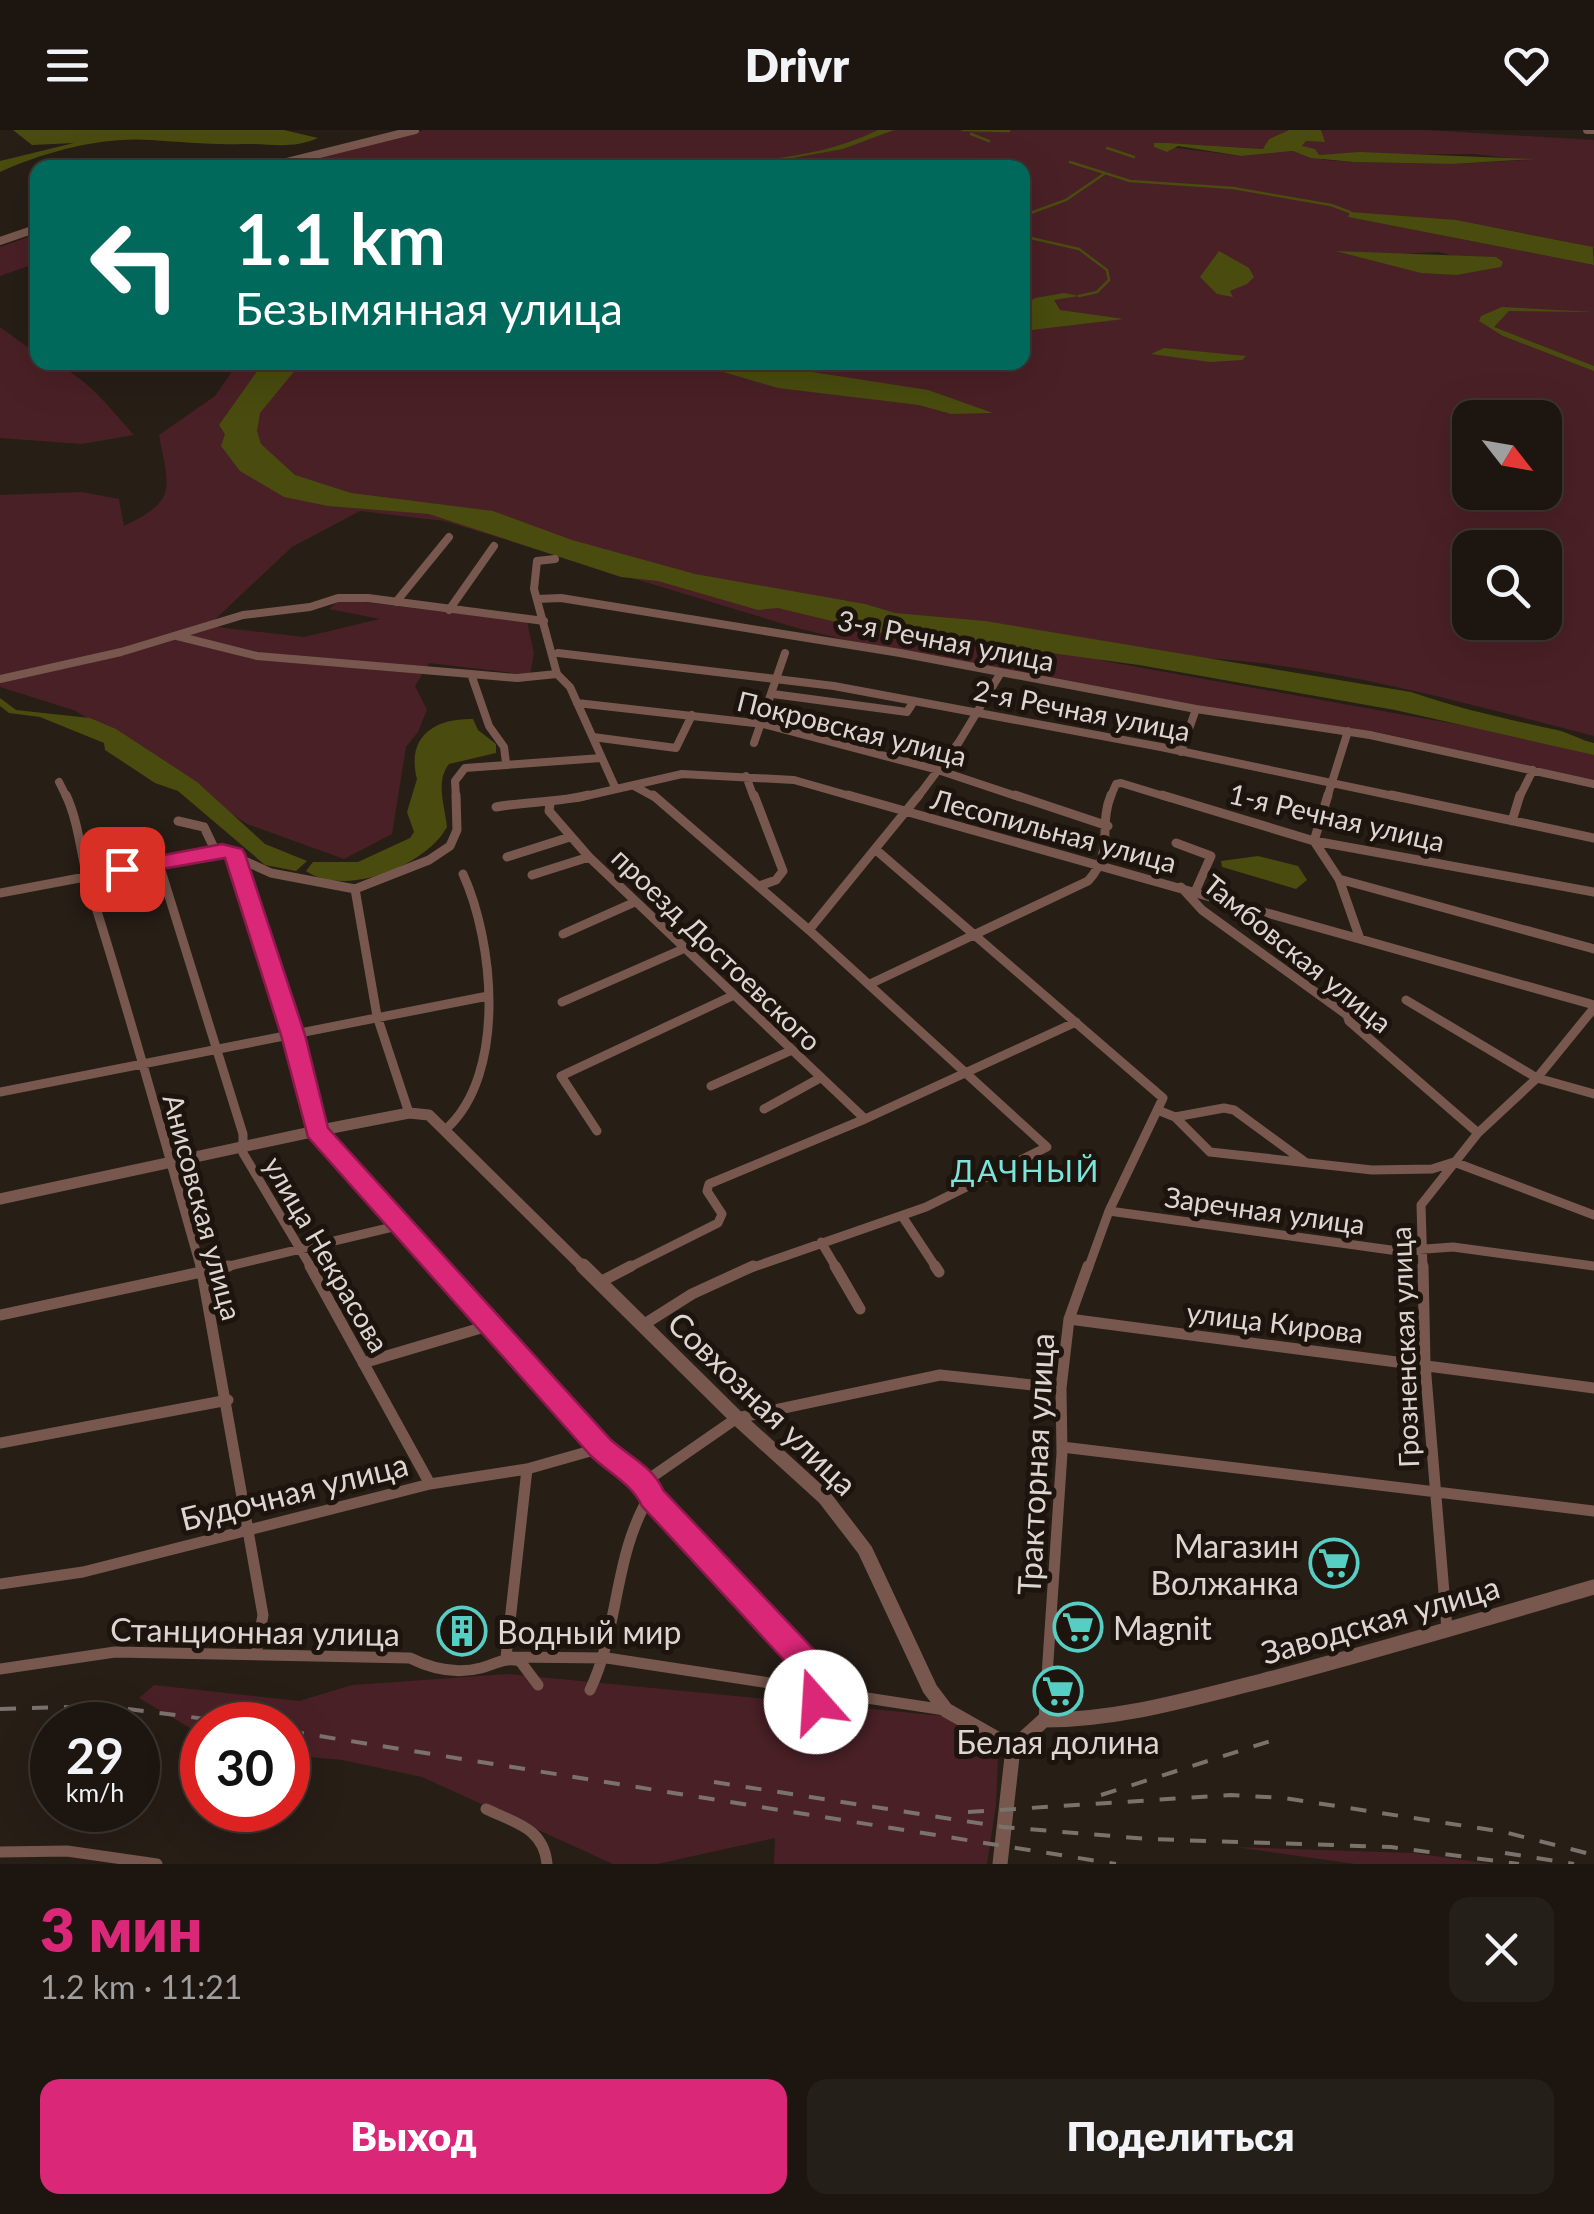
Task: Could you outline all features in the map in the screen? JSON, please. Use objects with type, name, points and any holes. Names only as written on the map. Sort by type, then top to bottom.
[{"type":"street","points":[[295,160],[415,130]]},
{"type":"street","points":[[0,242],[30,231]]},
{"type":"street","points":[[396,602],[449,537]]},
{"type":"street","points":[[449,610],[494,546]]},
{"type":"street","points":[[554,559],[537,562],[533,576],[544,621],[558,652],[557,674]]},
{"type":"street","points":[[0,679],[176,636],[244,615],[310,607],[338,598],[544,621]]},
{"type":"street","name":"3-я Речная улица","points":[[537,598],[561,598],[713,621],[755,632],[802,636],[1196,709],[1348,732],[1594,784]]},
{"type":"street","points":[[176,636],[257,656],[525,678],[557,674],[570,686],[601,758],[621,786],[648,790],[870,984],[1047,1146],[980,1182],[902,1216],[772,1258],[692,1294],[642,1325]]},
{"type":"street","name":"2-я Речная улица","points":[[558,652],[914,701],[1594,838]]},
{"type":"street","points":[[754,744],[785,652]]},
{"type":"street","points":[[471,674],[489,726],[504,747],[506,763]]},
{"type":"street","points":[[809,930],[938,770],[980,713],[1000,674]]},
{"type":"street","points":[[773,694],[908,712],[914,701]]},
{"type":"street","name":"Покровская улица","points":[[577,703],[763,724],[938,770],[1108,826]]},
{"type":"street","points":[[1181,752],[1196,709]]},
{"type":"street","points":[[594,737],[676,748],[692,714]]},
{"type":"street","points":[[1348,732],[1314,840],[1339,879],[1360,939]]},
{"type":"street","points":[[0,893],[216,852],[234,854],[272,873],[355,889],[429,860],[450,846],[456,830],[458,772],[478,764],[601,758]]},
{"type":"street","points":[[1512,821],[1520,794],[1534,770]]},
{"type":"street","name":"Лесопильная улица","points":[[496,807],[535,800],[550,804],[682,774],[794,780],[1594,1007]]},
{"type":"street","points":[[746,776],[783,871],[776,880],[759,886]]},
{"type":"street","name":"Анисовская улица","points":[[59,782],[72,808],[85,874],[130,1012],[140,1064],[202,1272],[228,1400],[263,1615],[256,1653]]},
{"type":"street","name":"1-я Речная улица","points":[[1108,826],[1105,808],[1116,784],[1121,783],[1314,840],[1594,892]]},
{"type":"street","name":"проезд Достоевского","points":[[550,804],[550,812],[588,857],[865,1119]]},
{"type":"street","points":[[178,821],[204,828],[216,852]]},
{"type":"street","points":[[870,984],[1088,881],[1101,867],[1108,826]]},
{"type":"street","points":[[507,858],[570,837]]},
{"type":"street","points":[[1176,843],[1211,856],[1197,904]]},
{"type":"street","points":[[875,849],[1154,1087],[1164,1098],[1160,1111],[1175,1117],[1210,1152],[1402,1170],[1432,1169],[1454,1162],[1594,1215]]},
{"type":"street","points":[[234,854],[293,1035],[316,1131],[601,1448],[648,1488],[806,1662],[816,1688],[818,1720]]},
{"type":"street","points":[[532,875],[588,857]]},
{"type":"street","name":"улица Некрасова","points":[[159,864],[243,1134],[242,1148],[430,1484]]},
{"type":"street","points":[[446,1130],[470,1102],[486,1030],[490,986],[483,939],[463,874]]},
{"type":"street","points":[[1339,879],[1594,948]]},
{"type":"street","name":"Тамбовская улица","points":[[1180,887],[1197,904],[1346,1015],[1478,1132]]},
{"type":"street","points":[[0,1199],[409,1113],[378,1016],[355,889]]},
{"type":"street","points":[[563,934],[635,902]]},
{"type":"street","points":[[562,1002],[683,949]]},
{"type":"street","points":[[0,1092],[488,996]]},
{"type":"street","points":[[598,1132],[562,1076],[732,996]]},
{"type":"street","points":[[1406,1000],[1537,1078],[1594,1094]]},
{"type":"street","name":"Грозненская улица","points":[[1447,1629],[1425,1364],[1421,1205],[1478,1132],[1537,1078],[1594,1007]]},
{"type":"street","points":[[600,1282],[718,1223],[722,1214],[707,1191],[709,1184],[865,1119],[1076,1022]]},
{"type":"street","points":[[711,1086],[790,1050]]},
{"type":"street","points":[[764,1108],[820,1078]]},
{"type":"street","points":[[1175,1117],[1224,1108],[1234,1110],[1307,1164]]},
{"type":"street","name":"Тракторная улица","points":[[1044,1720],[1062,1448],[1060,1388],[1069,1318],[1109,1211],[1160,1111]]},
{"type":"street","name":"Совхозная улица","points":[[409,1113],[434,1119],[737,1418],[780,1452],[849,1525],[930,1689],[946,1710],[1013,1748]]},
{"type":"street","name":"Заречная улица","points":[[1109,1211],[1379,1248],[1453,1247],[1594,1266]]},
{"type":"street","points":[[902,1216],[939,1272]]},
{"type":"street","points":[[0,1315],[302,1252],[401,1226]]},
{"type":"street","points":[[821,1242],[860,1309]]},
{"type":"street","name":"улица Кирова","points":[[1069,1318],[1594,1388]]},
{"type":"street","points":[[363,1363],[491,1325]]},
{"type":"street","points":[[590,1690],[607,1658],[635,1514],[648,1488],[737,1418],[940,1375],[1060,1388]]},
{"type":"street","points":[[0,1443],[228,1400]]},
{"type":"street","name":"Будочная улица","points":[[0,1584],[82,1572],[430,1484],[527,1469],[601,1448]]},
{"type":"street","points":[[1062,1448],[1594,1510]]},
{"type":"street","points":[[527,1469],[506,1657],[520,1661],[538,1685]]},
{"type":"street","name":"Заводская улица","points":[[1044,1720],[1095,1720],[1131,1714],[1594,1587]]},
{"type":"street","name":"Станционная улица","points":[[0,1669],[115,1652],[410,1658],[433,1670],[460,1671],[484,1667],[506,1657],[607,1658],[946,1710]]},
{"type":"street","points":[[1000,1864],[1013,1748],[1044,1720]]},
{"type":"street","points":[[486,1809],[540,1834],[548,1844],[548,1864]]},
{"type":"street","points":[[0,1852],[67,1851],[157,1864]]},
{"type":"shaded area","points":[[13,130],[284,130],[318,138],[280,145],[113,140],[54,152],[0,172],[0,161],[74,143],[32,145]]},
{"type":"shaded area","points":[[424,130],[1289,130],[1269,139],[1264,149],[1168,143],[1170,147],[1241,156],[1293,151],[1324,160],[1452,164],[1528,160],[1473,154],[1319,155],[1302,146],[1306,141],[1324,142],[1321,130],[1426,130],[1594,140],[1594,248],[1472,224],[1348,217],[1594,265],[1594,736],[1411,690],[1285,666],[1160,657],[1099,660],[1538,739],[1594,755],[1594,781],[1377,732],[1167,702],[882,649],[797,628],[444,521],[360,511],[292,547],[208,626],[304,637],[380,619],[329,609],[340,599],[527,622],[534,653],[530,675],[429,663],[415,686],[427,710],[418,732],[406,747],[392,834],[344,859],[247,824],[76,711],[0,687],[0,495],[82,492],[119,499],[124,526],[154,508],[166,491],[159,435],[215,396],[233,370],[1030,370],[1030,160],[303,160]],"holes":[[[1335,251],[1380,255],[1438,252],[1500,267],[1457,275]]]},
{"type":"shaded area","points":[[878,130],[894,130],[843,149],[781,160],[757,160],[824,150]]},
{"type":"shaded area","points":[[1289,130],[1321,130],[1325,142],[1306,141],[1302,146],[1315,149],[1319,155],[1359,152],[1535,159],[1452,164],[1354,162],[1311,158],[1293,151],[1241,156],[1178,146],[1167,152],[1154,147],[1154,143],[1168,143],[1263,149],[1269,139]]},
{"type":"shaded area","points":[[448,158],[490,160],[406,160]]},
{"type":"shaded area","points":[[1350,212],[1456,220],[1593,247],[1594,265],[1348,217]]},
{"type":"shaded area","points":[[30,236],[30,265],[0,276],[0,247]]},
{"type":"shaded area","points":[[1219,251],[1249,268],[1254,277],[1230,291],[1233,297],[1217,294],[1200,277]]},
{"type":"shaded area","points":[[1335,251],[1496,257],[1503,262],[1501,267],[1457,275],[1421,273]]},
{"type":"shaded area","points":[[1064,293],[1079,296],[1054,300],[1060,310],[1124,319],[1030,330],[1030,301]]},
{"type":"shaded area","points":[[1502,307],[1594,312],[1509,311],[1494,327],[1594,366],[1594,371],[1503,336],[1479,321],[1481,316]]},
{"type":"shaded area","points":[[0,327],[30,349],[30,370],[66,370],[79,378],[134,435],[82,444],[0,438]]},
{"type":"shaded area","points":[[1164,348],[1246,356],[1242,360],[1210,362],[1151,354]]},
{"type":"shaded area","points":[[258,370],[295,370],[260,413],[257,431],[261,444],[295,475],[351,493],[493,511],[572,540],[695,574],[865,604],[895,613],[985,621],[1411,692],[1562,731],[1594,743],[1594,755],[1395,710],[1139,665],[984,644],[944,648],[778,608],[758,610],[658,581],[621,577],[429,514],[328,506],[284,497],[240,471],[221,446],[225,434],[219,425]]},
{"type":"shaded area","points":[[717,370],[799,370],[928,390],[993,413],[951,414],[919,405],[778,388]]},
{"type":"shaded area","points":[[0,698],[16,710],[90,718],[116,729],[197,782],[265,844],[307,861],[296,871],[265,865],[178,791],[155,783],[105,750],[104,743],[40,717],[9,713],[0,706]]},
{"type":"shaded area","points":[[473,719],[478,730],[496,744],[496,753],[449,764],[442,778],[447,827],[437,841],[403,865],[362,879],[342,881],[306,871],[313,862],[358,862],[410,838],[414,832],[407,812],[417,779],[415,764],[420,741],[435,726]]},
{"type":"shaded area","points":[[1258,856],[1298,866],[1307,880],[1296,889],[1222,867],[1221,861]]},
{"type":"shaded area","points":[[508,1674],[944,1716],[998,1755],[996,1805],[987,1864],[774,1864],[775,1838],[657,1864],[613,1864],[422,1777],[310,1757],[310,1702],[180,1702],[180,1722],[160,1710],[160,1702],[139,1698],[154,1685],[299,1701],[352,1685]]},
{"type":"shaded area","points":[[1235,1847],[1413,1853],[1492,1864],[1355,1864]]},
{"type":"waterway","points":[[963,130],[1009,131]]},
{"type":"waterway","points":[[971,134],[989,141]]},
{"type":"waterway","points":[[1107,148],[1134,157]]},
{"type":"waterway","points":[[1070,162],[1130,181],[1233,188],[1331,205],[1350,212]]},
{"type":"waterway","points":[[1030,213],[1066,200],[1104,174]]},
{"type":"waterway","points":[[1030,238],[1079,249],[1107,270],[1109,280],[1097,292],[1079,296]]},
{"type":"railway","points":[[0,1709],[104,1706],[180,1716]]},
{"type":"railway","points":[[310,1735],[1116,1864]]},
{"type":"railway","points":[[1101,1795],[1280,1738]]},
{"type":"railway","points":[[714,1782],[1003,1827],[1148,1839],[1391,1847],[1519,1864]]},
{"type":"railway","points":[[968,1812],[1231,1795],[1284,1798],[1504,1832],[1594,1855]]},
{"type":"railway","points":[[1505,1853],[1574,1864]]},
{"type":"place","name":"Магазин Волжанка","points":[[1334,1563]]},
{"type":"place","name":"Magnit","points":[[1078,1627]]},
{"type":"place","name":"Водный мир","points":[[462,1631]]},
{"type":"place","name":"Белая долина","points":[[1058,1691]]},
{"type":"district","name":"ДАЧНЫЙ","points":[[1026,1170]]},
{"type":"route","points":[[122,869],[222,851],[234,854],[293,1035],[316,1131],[601,1448],[626,1471],[646,1482],[652,1497],[806,1662],[816,1688],[816,1702]]}]
